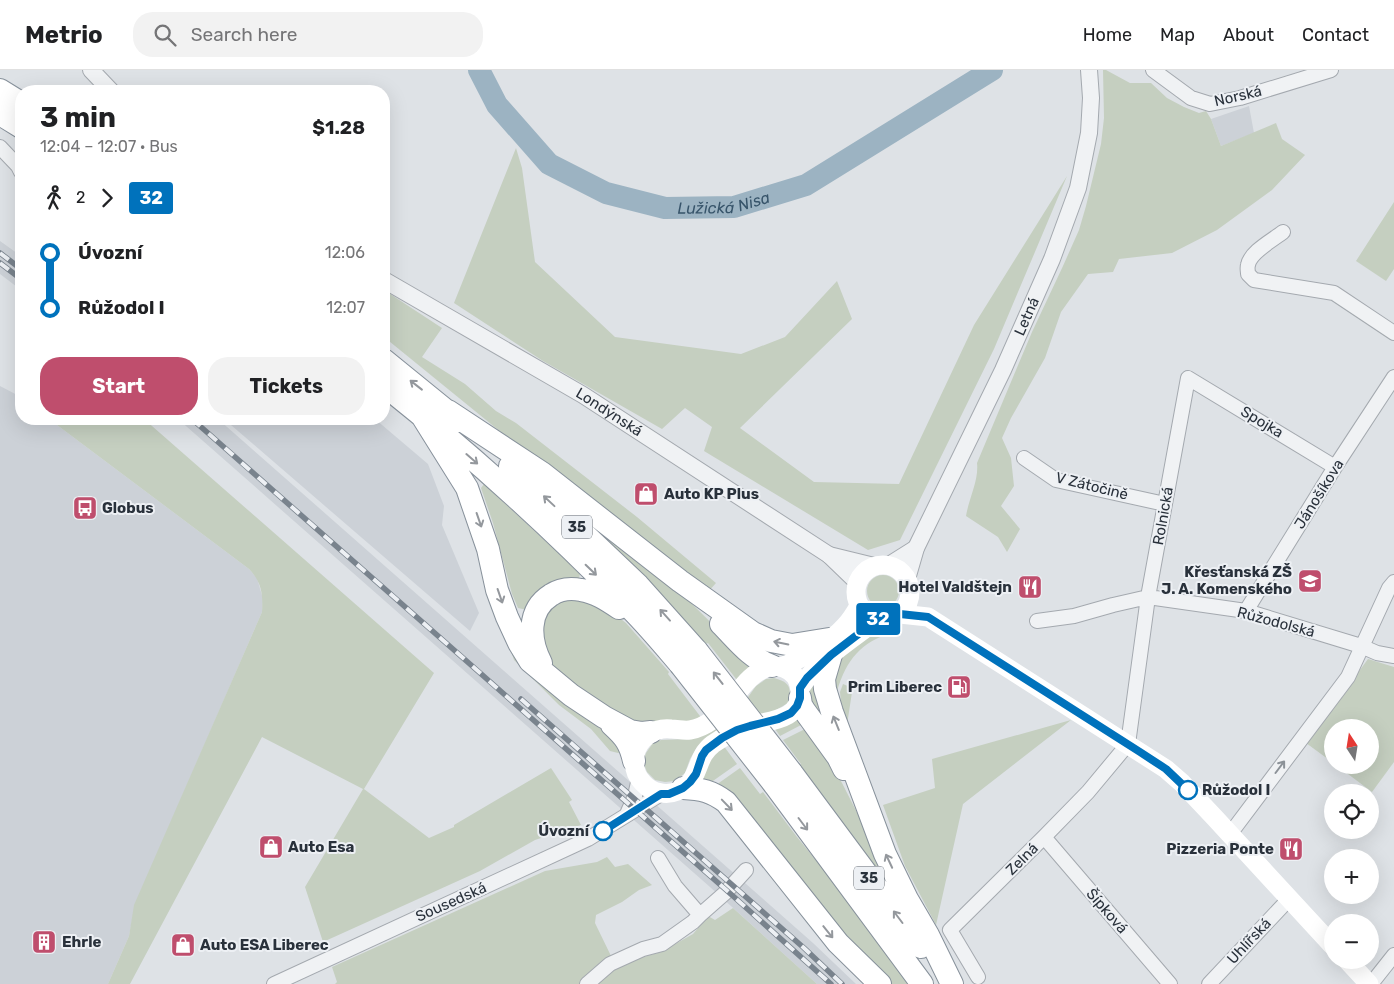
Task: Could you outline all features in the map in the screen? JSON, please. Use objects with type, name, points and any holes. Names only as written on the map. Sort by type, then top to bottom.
[{"type":"highway","points":[[0,90],[15,99]]},
{"type":"highway","points":[[0,114],[15,123]]},
{"type":"highway","name":"35","points":[[390,365],[448,411],[540,492],[638,585],[689,657],[782,778],[950,984]]},
{"type":"highway","name":"35","points":[[390,390],[529,509],[625,602],[649,628]]},
{"type":"highway","name":"35","points":[[448,411],[542,473],[680,581],[753,633],[772,641],[792,645],[830,647]]},
{"type":"highway","name":"35","points":[[422,416],[467,488],[488,549],[497,590],[519,643],[530,661],[572,695],[604,717],[630,730],[642,733],[651,732]]},
{"type":"highway","name":"35","points":[[680,581],[754,656],[761,662],[776,666]]},
{"type":"highway","name":"35","points":[[547,675],[538,657],[532,629],[535,612],[545,598],[555,592],[566,589],[580,589],[596,594],[649,628],[689,657]]},
{"type":"highway","points":[[830,647],[824,679],[825,689],[885,854],[907,899],[928,935],[950,984]]},
{"type":"highway","points":[[800,693],[804,710],[838,757],[872,818]]},
{"type":"highway","name":"35","points":[[604,717],[624,736],[632,748],[637,769]]},
{"type":"highway","name":"35","points":[[782,778],[922,984]]},
{"type":"highway","points":[[683,788],[708,791],[726,802],[838,943],[880,984]]},
{"type":"main road","points":[[882,565],[867,569],[857,582],[856,598],[864,612],[878,619],[893,618],[900,614],[909,601],[909,586]]},
{"type":"main road","name":"Londýnská","points":[[882,565],[896,568],[928,617]]},
{"type":"main road","points":[[859,606],[830,647],[807,678],[800,693],[797,706],[791,713],[785,717],[737,730],[713,744],[702,756],[696,774],[683,788],[669,794],[661,794],[645,785],[637,769],[636,753],[639,745],[651,732],[670,728],[688,731],[704,725],[714,719],[759,671],[792,662],[830,647],[878,619]]},
{"type":"main road","points":[[900,614],[928,617],[1128,744],[1171,774],[1230,834],[1324,936]]},
{"type":"main road","points":[[776,666],[791,672],[798,680],[800,693]]},
{"type":"main road","points":[[1356,969],[1370,984]]},
{"type":"street","points":[[91,70],[105,85]]},
{"type":"street","name":"Letná","points":[[909,586],[916,548],[1003,370],[1052,259],[1078,188],[1089,133],[1090,70]]},
{"type":"street","name":"Norská","points":[[1153,70],[1190,98],[1210,104],[1240,98],[1331,70]]},
{"type":"street","points":[[0,147],[15,163]]},
{"type":"street","points":[[1284,232],[1257,251],[1250,259],[1248,274],[1254,280],[1334,293],[1394,334]]},
{"type":"street","name":"Londýnská","points":[[390,283],[583,395],[829,555],[857,582]]},
{"type":"street","name":"Jánošíkova","points":[[1246,612],[1394,377]]},
{"type":"street","name":"Spojka","points":[[1188,378],[1336,467]]},
{"type":"street","name":"Rolnická","points":[[1128,744],[1148,597],[1188,378]]},
{"type":"street","name":"V Zátočině","points":[[1024,458],[1056,480],[1165,504]]},
{"type":"street","points":[[882,565],[916,548]]},
{"type":"street","name":"Londýnská","points":[[829,555],[882,565]]},
{"type":"street","points":[[1230,834],[1348,677],[1389,588],[1394,582]]},
{"type":"street","name":"Růžodolská","points":[[1038,621],[1074,616],[1113,604],[1148,597],[1246,612],[1361,646],[1377,653],[1394,656]]},
{"type":"street","name":"Zelná","points":[[978,977],[950,930],[1088,792],[1128,744]]},
{"type":"street","points":[[626,815],[635,796],[637,769]]},
{"type":"street","name":"Sousedská","points":[[274,984],[588,839],[661,794]]},
{"type":"street","name":"Šípková","points":[[1044,837],[1170,984]]},
{"type":"street","points":[[658,858],[676,886],[700,915]]},
{"type":"street","points":[[586,984],[610,964],[642,949],[662,944],[693,922],[725,893],[746,870]]},
{"type":"street","name":"Uhlířská","points":[[1209,984],[1289,899]]},
{"type":"street","points":[[1370,984],[1394,955]]},
{"type":"shaded area","points":[[1249,106],[1254,133],[1221,146],[1211,119]]},
{"type":"shaded area","points":[[0,241],[15,252],[15,285],[0,274]]},
{"type":"shaded area","points":[[0,386],[15,394],[15,425],[57,425],[249,569],[257,578],[263,599],[262,612],[135,905],[129,936],[108,984],[0,984]]},
{"type":"shaded area","points":[[185,425],[225,425],[813,943],[856,984],[817,984],[710,887]]},
{"type":"shaded area","points":[[231,425],[382,425],[428,464],[444,506],[442,525],[479,613],[470,631]]},
{"type":"green space","points":[[1103,70],[1130,83],[1151,83],[1167,98],[1184,107],[1199,113],[1206,111],[1221,146],[1276,123],[1282,139],[1305,155],[1272,190],[1217,230],[1172,253],[1119,259],[1113,272],[1088,274],[1061,312],[1045,358],[1011,418],[1002,438],[1011,458],[1014,486],[1001,506],[1020,529],[1007,552],[998,537],[966,516],[967,509],[975,482],[977,463],[1032,332],[1079,230],[1101,144],[1104,118]]},
{"type":"green space","points":[[516,148],[522,168],[535,262],[615,337],[741,354],[785,337],[837,281],[852,319],[740,428],[814,482],[899,484],[974,325],[1067,176],[994,349],[900,540],[868,550],[704,451],[712,427],[685,408],[662,429],[543,361],[454,303]]},
{"type":"green space","points":[[1394,202],[1394,269],[1386,281],[1356,261]]},
{"type":"green space","points":[[390,294],[442,328],[422,357],[465,384],[496,411],[516,423],[637,517],[716,583],[708,592],[513,442],[390,342]]},
{"type":"green space","points":[[57,425],[151,425],[434,673],[364,789],[429,838],[454,827],[454,825],[551,768],[572,800],[569,802],[581,825],[535,840],[480,871],[323,942],[305,887],[363,789],[262,737],[130,984],[108,984],[129,936],[134,905],[262,612],[262,594],[259,584],[249,569]]},
{"type":"green space","points":[[484,484],[580,573],[579,579],[527,610],[518,608],[512,594],[493,523],[481,488]]},
{"type":"green space","points":[[600,530],[691,603],[755,666],[740,684],[708,643],[706,644],[660,594],[598,532]]},
{"type":"green space","points":[[883,575],[889,576],[894,580],[898,585],[898,597],[894,602],[889,606],[883,607],[877,606],[872,602],[868,597],[867,591],[868,585],[872,580],[877,576]]},
{"type":"green space","points":[[496,598],[603,726],[622,752],[610,751],[591,729],[559,705],[514,660],[495,605]]},
{"type":"green space","points":[[570,598],[603,605],[626,623],[669,672],[668,674],[703,720],[638,726],[570,683],[554,667],[543,651],[544,615],[555,605]]},
{"type":"green space","points":[[878,626],[885,626],[893,632],[872,641],[856,654],[845,670],[837,691],[831,669],[837,658]]},
{"type":"green space","points":[[1368,659],[1394,667],[1394,762],[1378,784],[1361,784],[1348,774],[1379,774],[1379,719],[1324,719],[1324,756],[1306,743]]},
{"type":"green space","points":[[817,677],[825,713],[814,718],[805,702],[811,681]]},
{"type":"green space","points":[[774,678],[787,684],[790,690],[788,703],[776,710],[710,737],[697,747],[685,773],[675,781],[655,780],[647,772],[643,762],[646,753],[653,743],[661,740],[687,739],[746,700],[756,686],[766,679]]},
{"type":"green space","points":[[843,684],[850,687],[852,692],[847,725],[842,713],[840,692]]},
{"type":"green space","points":[[798,717],[803,724],[780,736],[773,726]]},
{"type":"green space","points":[[1071,720],[963,804],[936,925],[905,866],[883,805],[935,788],[932,759]]},
{"type":"green space","points":[[805,729],[828,759],[842,783],[904,905],[783,740]]},
{"type":"green space","points":[[723,745],[737,764],[710,783],[697,783],[705,762]]},
{"type":"green space","points":[[740,768],[760,794],[763,792],[910,984],[891,984],[830,918],[744,806],[728,796],[716,785]]},
{"type":"green space","points":[[607,857],[615,867],[628,864],[652,885],[639,890],[622,902],[596,915],[595,923],[612,958],[583,984],[335,984],[337,982],[332,967],[545,871],[597,862]]},
{"type":"green space","points":[[733,908],[817,984],[593,984],[622,963],[661,952],[693,934],[708,916],[715,920]]},
{"type":"waterway","name":"Lužická Nisa","points":[[479,70],[497,105],[549,164],[606,193],[665,208],[734,207],[806,185],[992,70]]},
{"type":"railway","points":[[0,253],[15,264]]},
{"type":"railway","points":[[0,263],[15,274]]},
{"type":"railway","points":[[199,425],[831,984]]},
{"type":"railway","points":[[521,699],[804,948],[842,984]]},
{"type":"bus line","name":"32","points":[[603,831],[661,794],[669,794],[683,788],[696,774],[706,750],[722,738],[737,730],[785,717],[791,713],[797,706],[800,698],[800,688],[807,678],[831,655],[878,619],[893,618],[900,614],[928,617],[1166,769],[1188,790]]},
{"type":"place","name":"Auto KP Plus","points":[[646,494]]},
{"type":"place","name":"Globus","points":[[85,508]]},
{"type":"place","name":"Křesťanská ZŠ J. A. Komenského","points":[[1310,581]]},
{"type":"place","name":"Hotel Valdštejn","points":[[1030,587]]},
{"type":"place","name":"Prim Liberec","points":[[959,687]]},
{"type":"place","name":"Růžodol I","points":[[1188,790]]},
{"type":"place","name":"Úvozní","points":[[603,831]]},
{"type":"place","name":"Auto Esa","points":[[271,847]]},
{"type":"place","name":"Pizzeria Ponte","points":[[1291,849]]},
{"type":"place","name":"Ehrle","points":[[44,942]]},
{"type":"place","name":"Auto ESA Liberec","points":[[183,945]]}]
